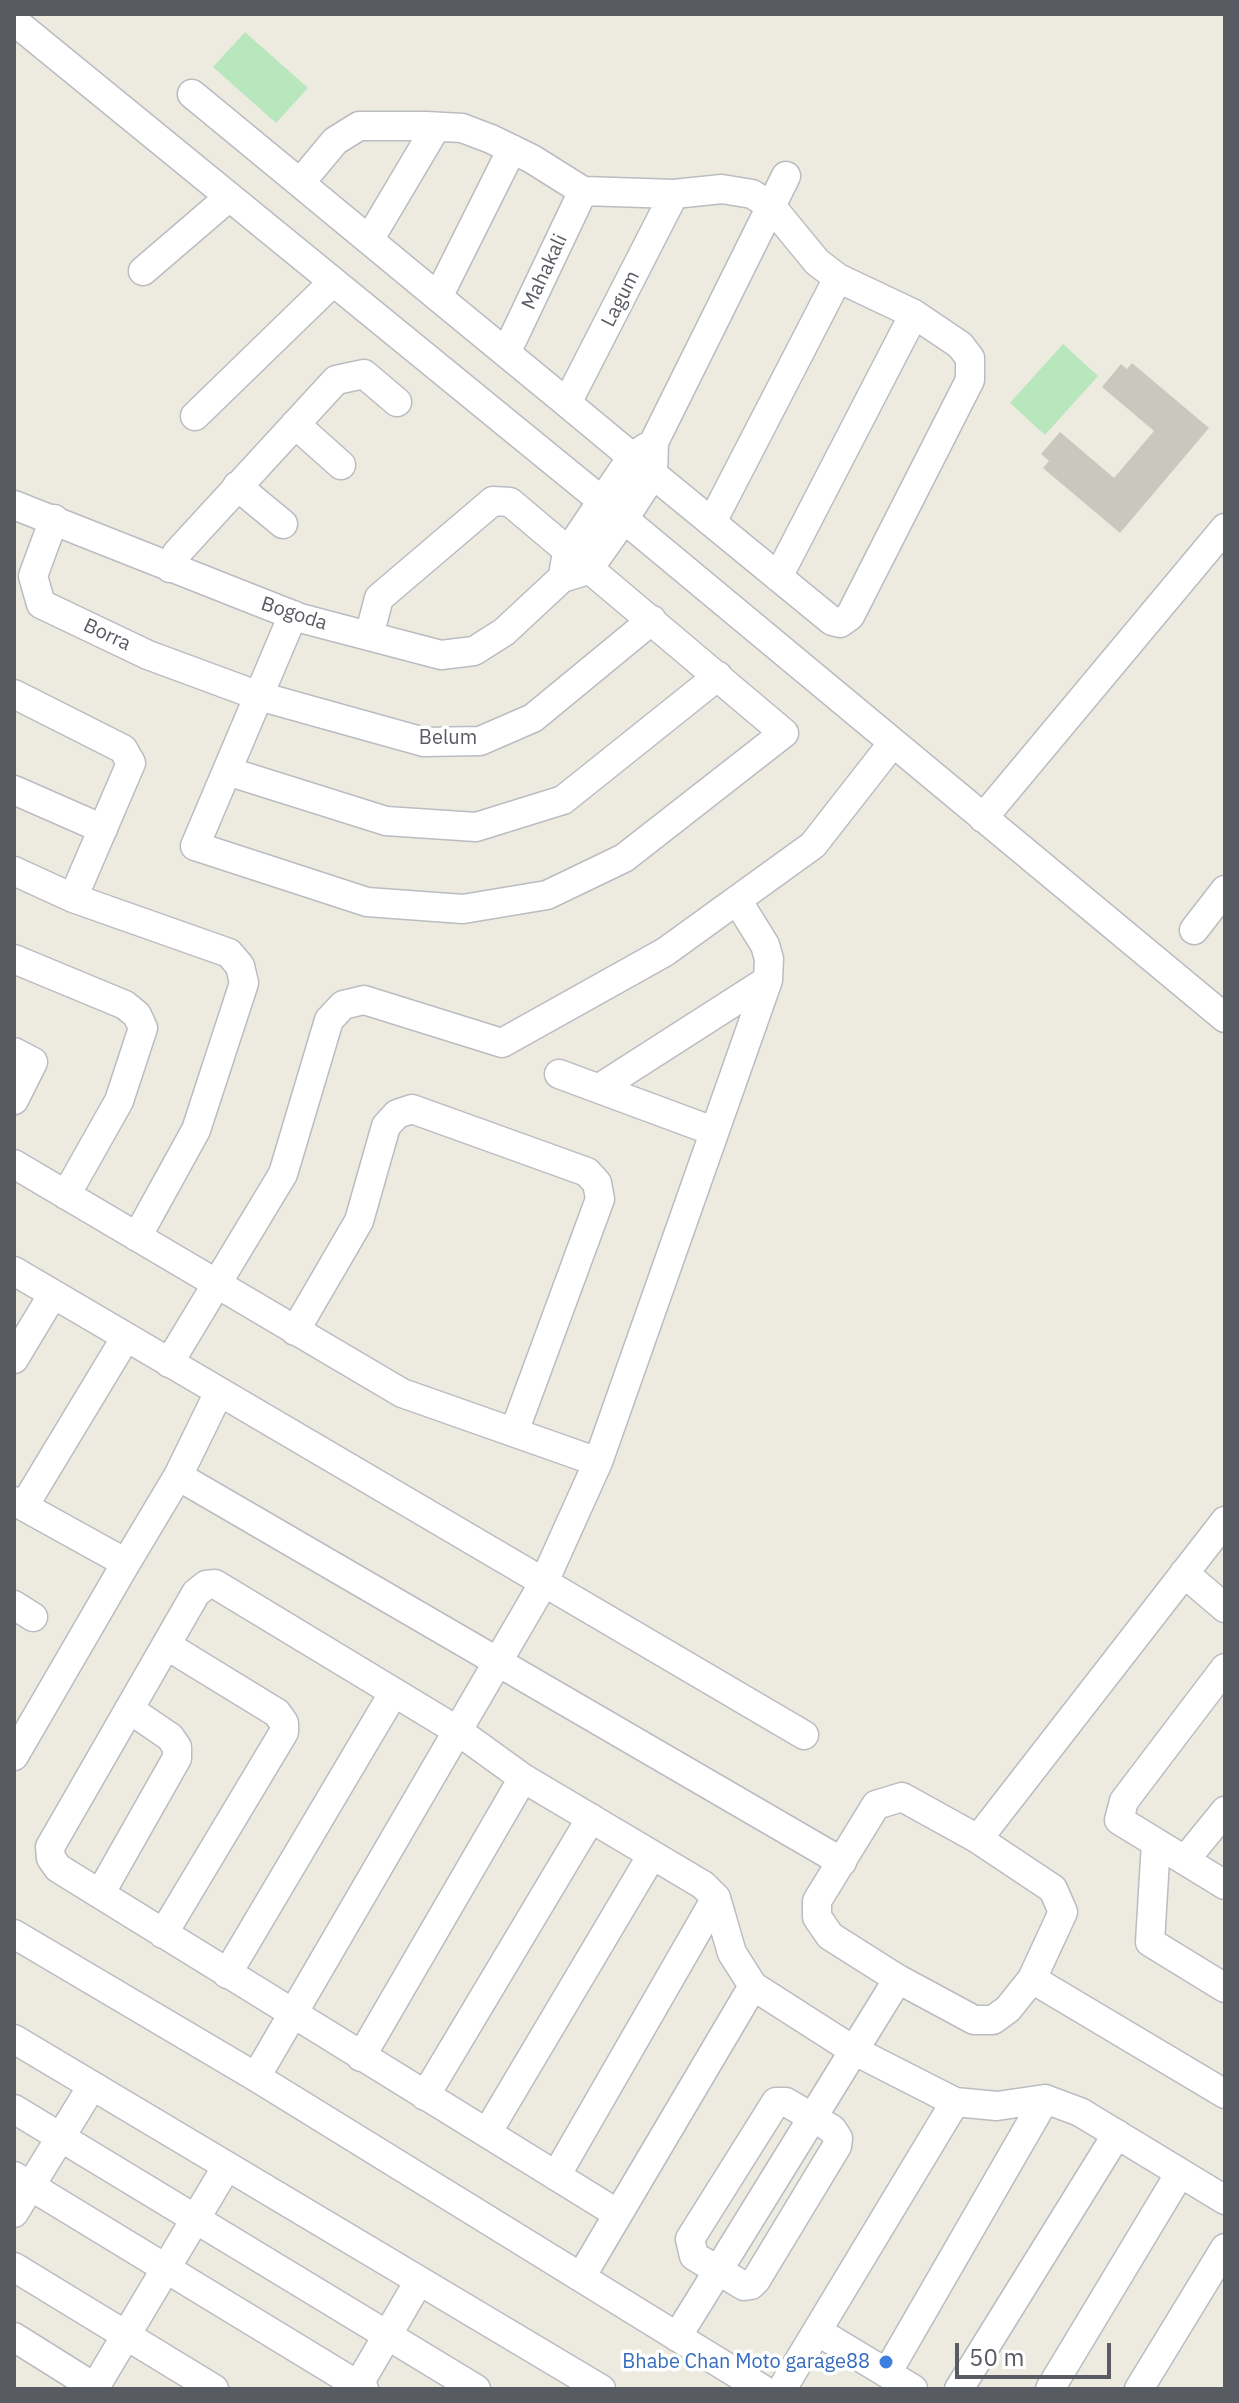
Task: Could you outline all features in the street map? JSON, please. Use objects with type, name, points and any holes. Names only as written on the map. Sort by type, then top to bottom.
[{"type":"street","points":[[14,21],[624,519],[1225,1018]]},
{"type":"street","points":[[192,94],[438,297],[567,403],[646,457],[712,522],[832,621],[840,623],[850,616],[970,380],[970,358],[960,345],[914,314],[838,278],[817,262],[771,206],[752,194],[722,189],[674,194],[583,191],[512,149],[462,128],[436,127],[359,126],[335,141],[300,183]]},
{"type":"street","points":[[369,240],[436,127]]},
{"type":"street","points":[[438,297],[512,149]]},
{"type":"street","points":[[646,457],[786,176]]},
{"type":"street","name":"Mahakali","points":[[506,353],[583,191]]},
{"type":"street","name":"Lagum","points":[[567,403],[674,194]]},
{"type":"street","points":[[143,271],[228,198]]},
{"type":"street","points":[[712,522],[838,278]]},
{"type":"street","points":[[195,416],[332,283]]},
{"type":"street","points":[[778,577],[914,314]]},
{"type":"street","points":[[170,568],[177,553],[336,380],[364,374],[397,402]]},
{"type":"street","points":[[295,424],[341,465]]},
{"type":"street","name":"Bogoda","points":[[573,567],[602,501],[646,457]]},
{"type":"street","name":"Bogoda","points":[[14,505],[293,615],[441,655],[474,651],[504,632],[624,519],[646,457]]},
{"type":"street","points":[[237,486],[283,524]]},
{"type":"street","points":[[293,615],[195,846],[367,902],[463,909],[547,895],[624,858],[784,733],[652,620],[573,567],[510,502],[493,501],[379,598],[369,636]]},
{"type":"street","name":"Borra","points":[[54,519],[33,576],[41,604],[148,655],[259,696]]},
{"type":"street","points":[[983,818],[1225,528]]},
{"type":"street","name":"Belum","points":[[259,696],[424,742],[480,741],[533,718],[652,620]]},
{"type":"street","points":[[227,771],[386,821],[476,827],[563,800],[718,676]]},
{"type":"street","points":[[14,694],[123,749],[131,763],[73,898]]},
{"type":"street","points":[[169,1363],[283,1174],[329,1020],[343,1005],[364,1000],[502,1043],[665,952],[813,845],[892,744]]},
{"type":"street","points":[[14,790],[103,829]]},
{"type":"street","points":[[14,871],[73,898],[229,953],[240,966],[244,983],[196,1130],[137,1237]]},
{"type":"street","points":[[1194,930],[1225,890]]},
{"type":"street","points":[[256,2077],[543,1584],[598,1462],[768,980],[769,959],[765,945],[737,900]]},
{"type":"street","points":[[14,959],[125,1005],[137,1015],[143,1028],[119,1101],[66,1195]]},
{"type":"street","points":[[601,1087],[768,980]]},
{"type":"street","points":[[14,1052],[33,1062],[14,1100]]},
{"type":"street","points":[[559,1074],[713,1131]]},
{"type":"street","points":[[295,1331],[359,1221],[386,1126],[397,1114],[412,1109],[587,1172],[597,1183],[600,1199],[514,1432]]},
{"type":"street","points":[[14,1164],[402,1393],[598,1462]]},
{"type":"street","points":[[14,1271],[804,1735]]},
{"type":"street","points":[[15,1353],[53,1294]]},
{"type":"street","points":[[126,1337],[19,1504],[126,1563]]},
{"type":"street","points":[[14,1756],[178,1476],[219,1392]]},
{"type":"street","points":[[178,1476],[500,1660],[842,1862]]},
{"type":"street","points":[[978,1839],[1225,1521]]},
{"type":"street","points":[[1184,1573],[1225,1608]]},
{"type":"street","points":[[618,2214],[163,1934],[58,1868],[51,1858],[50,1847],[196,1593],[206,1585],[215,1584],[394,1692],[458,1731],[523,1778],[703,1885],[716,1898],[732,1953],[753,1986],[853,2050],[955,2102],[997,2106],[1045,2099],[1080,2112],[1225,2200]]},
{"type":"street","points":[[163,1934],[284,1732],[284,1723],[277,1713],[166,1645]]},
{"type":"street","points":[[1225,1668],[1124,1801],[1119,1820],[1225,1885]]},
{"type":"street","points":[[227,1974],[394,1692]]},
{"type":"street","points":[[100,1894],[177,1758],[177,1747],[170,1737],[129,1709]]},
{"type":"street","points":[[361,2057],[523,1778]]},
{"type":"street","points":[[902,1797],[978,1839],[1053,1889],[1063,1912],[1032,1979],[1008,2009],[993,2020],[974,2020],[898,1979],[830,1936],[817,1917],[817,1901],[876,1805],[902,1797]]},
{"type":"street","points":[[1185,1860],[1225,1811]]},
{"type":"street","points":[[425,2096],[591,1818]]},
{"type":"street","points":[[1156,1843],[1150,1942],[1225,1988]]},
{"type":"street","points":[[487,2133],[652,1855]]},
{"type":"street","points":[[556,2176],[716,1898]]},
{"type":"street","points":[[14,1934],[256,2077],[762,2389]]},
{"type":"street","points":[[813,2118],[898,1979]]},
{"type":"street","points":[[1032,1979],[1225,2094]]},
{"type":"street","points":[[581,2277],[753,1986]]},
{"type":"street","points":[[14,2039],[419,2281],[587,2386]]},
{"type":"street","points":[[14,2213],[22,2181],[61,2137],[92,2086]]},
{"type":"street","points":[[887,2373],[1045,2099]]},
{"type":"street","points":[[776,2102],[786,2102],[832,2129],[838,2138],[837,2146],[756,2280],[744,2286],[719,2271],[694,2256],[690,2239],[761,2122],[776,2102]]},
{"type":"street","points":[[782,2389],[955,2102]]},
{"type":"street","points":[[14,2109],[476,2389]]},
{"type":"street","points":[[959,2389],[1117,2134]]},
{"type":"street","points":[[14,2337],[96,2389],[227,2166]]},
{"type":"street","points":[[1050,2389],[1180,2173]]},
{"type":"street","points":[[22,2181],[359,2388],[419,2281]]},
{"type":"street","points":[[1139,2389],[1225,2248]]},
{"type":"street","points":[[14,2267],[214,2389]]},
{"type":"street","points":[[677,2337],[719,2271]]},
{"type":"street","points":[[817,2331],[913,2389]]},
{"type":"green space","points":[[245,32],[308,88],[276,123],[213,67]]},
{"type":"green space","points":[[1063,344],[1098,376],[1045,435],[1010,403]]},
{"type":"building","points":[[1132,363],[1209,428],[1120,533],[1043,468],[1049,461],[1041,454],[1060,432],[1114,478],[1154,431],[1102,387],[1121,364],[1127,369]]},
{"type":"place","name":"Bhabe Chan Moto garage88","points":[[886,2362]]}]
